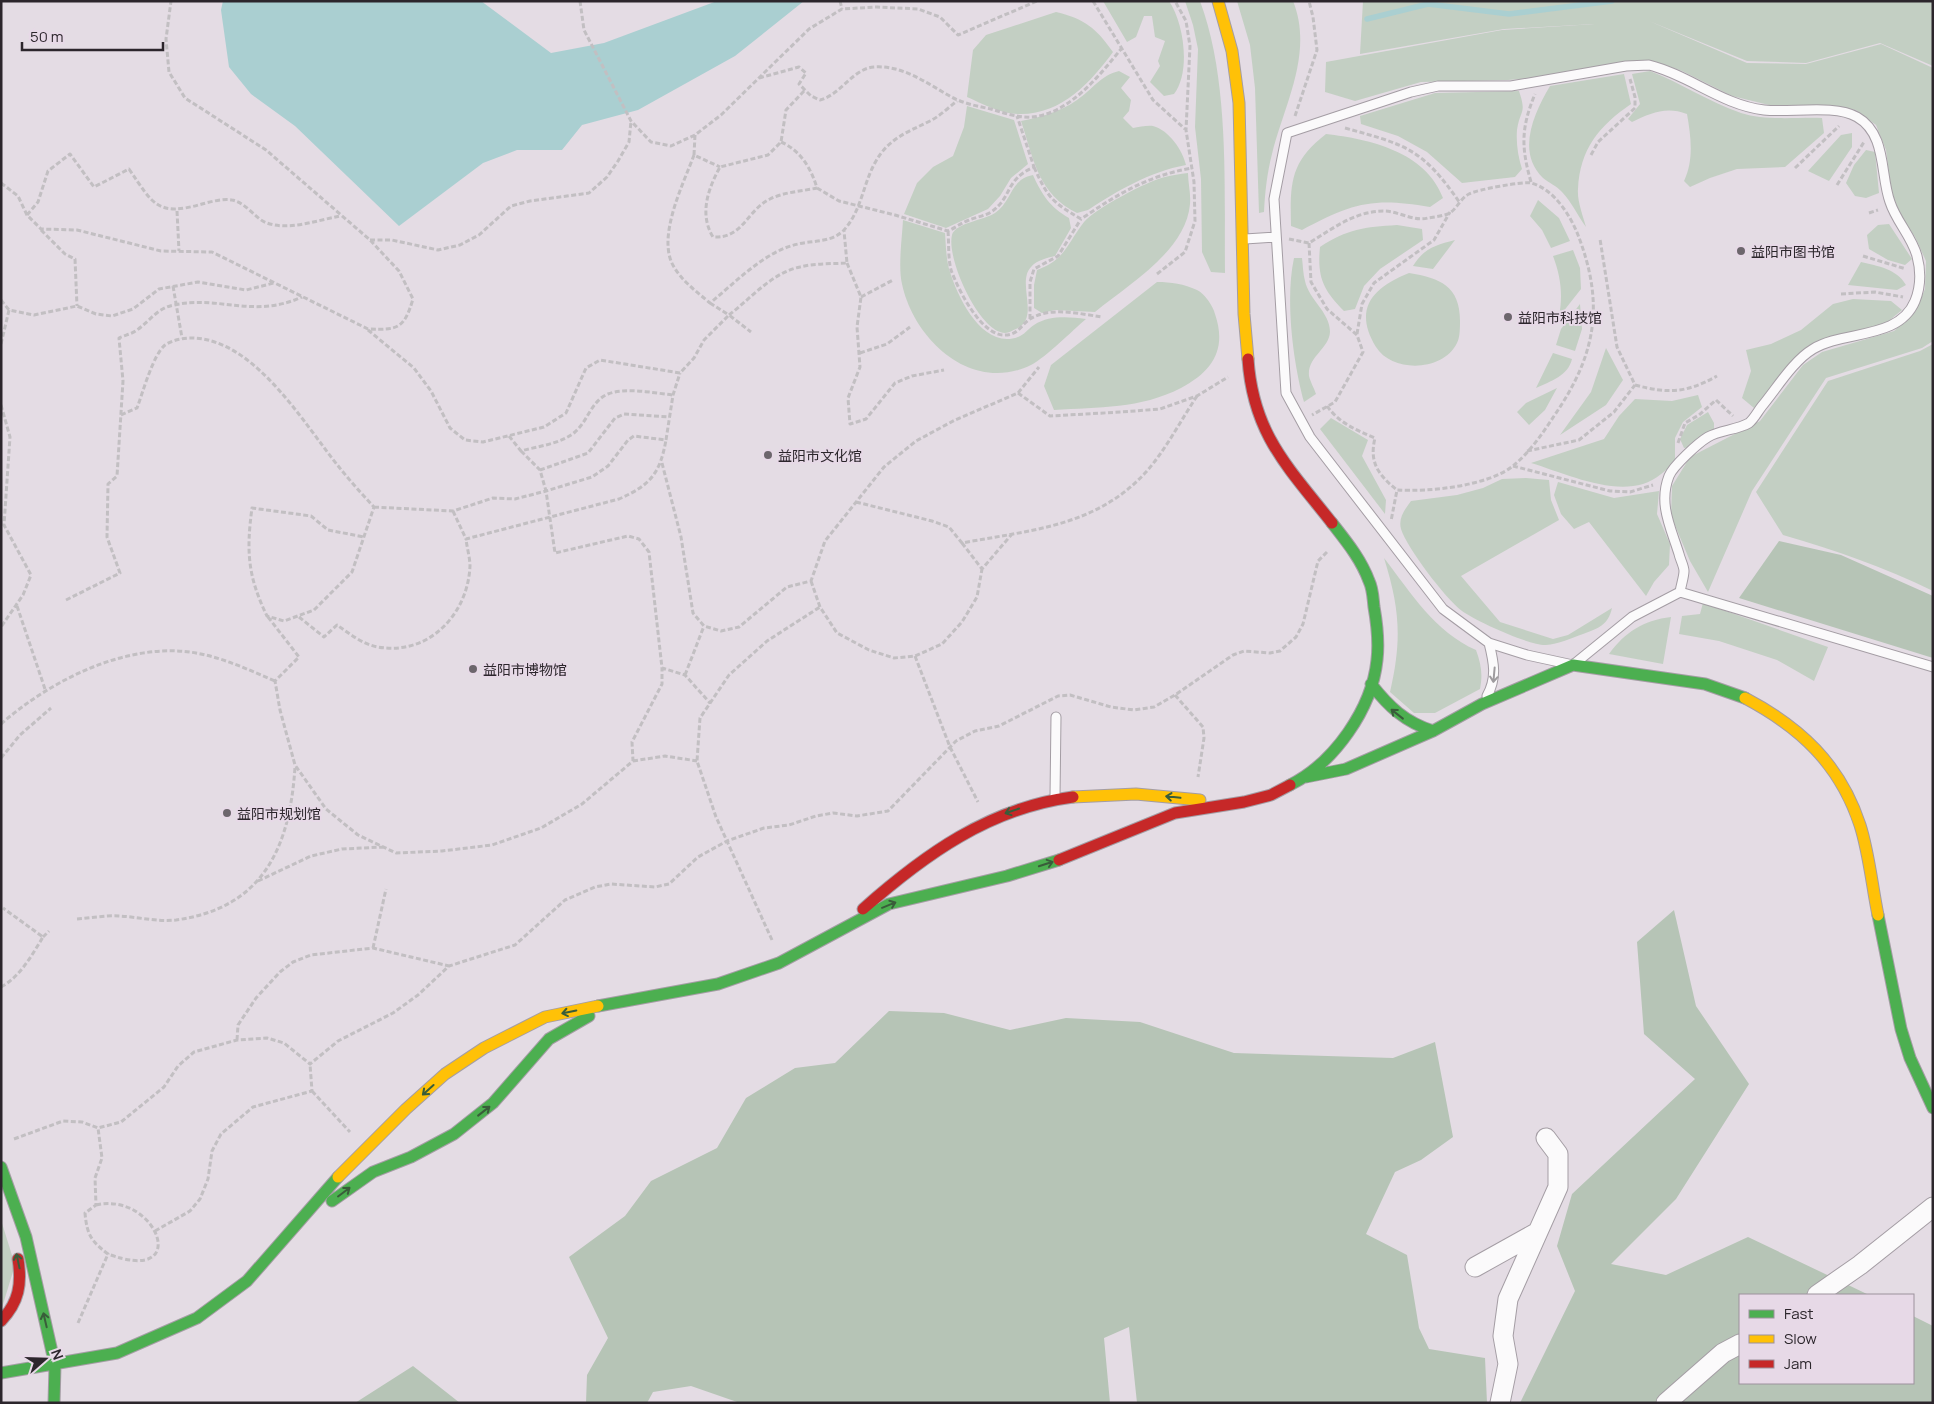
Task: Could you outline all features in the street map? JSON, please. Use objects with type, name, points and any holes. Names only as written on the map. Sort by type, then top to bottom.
[{"type":"main road","points":[[1218,1],[1232,51],[1239,104],[1242,239],[1249,378],[1259,419],[1276,452],[1354,550],[1370,582],[1377,622],[1377,661],[1371,684],[1355,722],[1333,750],[1306,777]]},
{"type":"main road","points":[[1,1373],[117,1353],[197,1318],[246,1281],[333,1182],[406,1109],[445,1074],[484,1048],[545,1017],[718,984],[779,963],[889,904],[1007,876],[1058,860],[1175,812],[1244,802],[1271,795],[1306,777],[1346,769],[1433,730],[1482,704],[1573,665],[1705,684],[1722,689],[1738,695],[1777,716],[1812,744],[1839,778],[1860,826],[1901,1029],[1910,1058],[1933,1108]]},
{"type":"main road","points":[[1371,684],[1394,713],[1412,725],[1433,730]]},
{"type":"main road","points":[[845,926],[890,883],[925,856],[961,832],[1042,800],[1117,794],[1197,799],[1221,805]]},
{"type":"main road","points":[[279,1244],[344,1192],[373,1172],[411,1157],[454,1134],[493,1103],[549,1039],[616,1002]]},
{"type":"main road","points":[[1,1167],[26,1237],[55,1365],[54,1403]]},
{"type":"main road","points":[[1,1183],[21,1274],[21,1292],[12,1309],[1,1321]]},
{"type":"street","points":[[1500,1403],[1508,1364],[1503,1336],[1508,1299],[1558,1187],[1558,1154],[1546,1138]]},
{"type":"street","points":[[1818,1294],[1860,1265],[1933,1207]]},
{"type":"street","points":[[1475,1267],[1536,1233]]},
{"type":"street","points":[[1666,1403],[1724,1353],[1739,1345]]},
{"type":"lane","points":[[1680,592],[1684,571],[1666,518],[1664,498],[1669,474],[1690,452],[1709,437],[1749,422],[1798,362],[1814,349],[1882,329],[1899,321],[1912,308],[1916,299],[1920,274],[1916,253],[1888,199],[1880,147],[1870,130],[1858,117],[1839,111],[1763,110],[1719,96],[1669,70],[1649,65],[1626,66],[1511,86],[1438,86],[1411,92],[1287,133],[1274,199],[1286,393],[1310,437],[1443,609],[1489,643],[1527,655],[1573,665],[1632,617],[1680,592],[1933,667]]},
{"type":"lane","points":[[1242,239],[1276,237]]},
{"type":"lane","points":[[1482,704],[1492,687],[1495,670],[1489,643]]},
{"type":"lane","points":[[1056,717],[1056,798]]},
{"type":"path","points":[[171,1],[166,39],[169,72],[185,98],[266,150],[370,240],[399,271],[413,299],[406,320],[391,330],[368,329]]},
{"type":"path","points":[[580,1],[584,30],[631,121],[651,142],[671,146],[696,135],[721,115],[809,29],[842,9],[877,7],[918,9],[940,17],[958,35],[1037,1]]},
{"type":"path","points":[[840,1],[842,9]]},
{"type":"path","points":[[1092,1],[1153,100],[1186,130]]},
{"type":"path","points":[[1157,274],[1185,252],[1195,221],[1192,168],[1186,130],[1190,46],[1186,21],[1175,1]]},
{"type":"path","points":[[1287,133],[1299,106],[1317,50],[1309,1]]},
{"type":"path","points":[[758,79],[798,67],[806,73],[798,84],[820,100],[831,97],[859,72],[872,67],[887,67],[910,74],[957,101],[1017,116],[1034,117],[1053,110],[1078,96],[1100,76],[1121,49]]},
{"type":"path","points":[[1591,156],[1598,142],[1635,108],[1635,97],[1626,66]]},
{"type":"path","points":[[1531,182],[1523,154],[1523,132],[1528,111],[1540,82]]},
{"type":"path","points":[[694,156],[720,167],[768,155],[781,142],[786,110],[805,90]]},
{"type":"path","points":[[710,303],[766,259],[784,248],[831,239],[844,230],[859,207],[876,162],[887,147],[906,131],[931,120],[957,101]]},
{"type":"path","points":[[1795,168],[1850,115]]},
{"type":"path","points":[[1017,116],[1045,193],[1056,205],[1081,219]]},
{"type":"path","points":[[370,240],[392,240],[438,250],[460,245],[479,234],[511,206],[530,201],[589,193],[607,177],[618,161],[628,142],[631,121]]},
{"type":"path","points":[[1322,122],[1395,142],[1420,155],[1440,174],[1460,203]]},
{"type":"path","points":[[1837,184],[1870,130]]},
{"type":"path","points":[[696,135],[694,156],[669,227],[666,248],[673,266],[686,284],[751,332]]},
{"type":"path","points":[[781,142],[792,147],[812,172],[817,188],[839,201],[895,215],[948,232],[966,221],[990,212],[1004,200],[1011,183],[1022,172],[1034,167]]},
{"type":"path","points":[[27,215],[38,202],[48,171],[70,154],[94,187],[129,169],[158,206],[178,211],[209,202],[232,200],[248,208],[266,223],[287,226],[340,216]]},
{"type":"path","points":[[720,167],[710,188],[705,211],[707,227],[713,237],[724,237],[735,232],[770,199],[817,188]]},
{"type":"path","points":[[1030,319],[1030,282],[1034,269],[1045,265],[1058,256],[1081,219],[1113,197],[1147,180],[1165,173],[1192,168]]},
{"type":"path","points":[[1301,421],[1327,406],[1335,402],[1363,352],[1357,335],[1362,304],[1374,283],[1434,240],[1450,212],[1468,194],[1478,190],[1531,182],[1549,192],[1571,218],[1584,252],[1593,294],[1592,335],[1584,365],[1567,397],[1543,433],[1513,466],[1482,480],[1448,488],[1397,490],[1383,479],[1375,466],[1372,451],[1375,438],[1353,429],[1334,416],[1327,406]]},
{"type":"path","points":[[1,183],[18,196],[27,215],[65,254],[75,259],[77,306]]},
{"type":"path","points":[[178,211],[179,252]]},
{"type":"path","points":[[1276,237],[1308,244],[1349,218],[1384,211],[1425,219],[1450,212]]},
{"type":"path","points":[[41,229],[77,230],[161,251],[212,252],[368,329],[414,368],[431,391],[450,428],[465,440],[483,442],[544,427],[566,413],[586,368],[600,360],[680,372]]},
{"type":"path","points":[[844,230],[847,263],[861,297],[856,327],[860,367],[848,398],[850,424],[866,419],[895,383],[912,376],[944,370]]},
{"type":"path","points":[[948,232],[951,268],[963,298],[979,320],[995,333],[1005,335],[1019,331],[1030,319],[1048,313],[1068,312],[1102,317]]},
{"type":"path","points":[[1600,239],[1617,347],[1636,384],[1661,392],[1683,390],[1699,386],[1717,376]]},
{"type":"path","points":[[1308,244],[1311,282],[1327,309],[1357,335]]},
{"type":"path","points":[[1863,256],[1920,274]]},
{"type":"path","points":[[811,581],[787,587],[738,627],[720,631],[704,626],[693,613],[681,537],[662,463],[673,395],[680,372],[694,358],[704,340],[729,315],[776,278],[789,271],[800,266],[847,263]]},
{"type":"path","points":[[861,297],[893,280]]},
{"type":"path","points":[[1,300],[9,310],[34,315],[77,306],[96,314],[112,316],[133,310],[159,289],[173,286],[198,282],[246,290],[275,283]]},
{"type":"path","points":[[173,286],[182,338]]},
{"type":"path","points":[[1841,294],[1874,292],[1916,299]]},
{"type":"path","points":[[66,600],[120,573],[107,537],[108,484],[117,476],[121,415],[123,381],[119,338],[137,330],[164,307],[176,304],[207,302],[248,308],[284,306],[302,297]]},
{"type":"path","points":[[1,344],[9,310]]},
{"type":"path","points":[[860,353],[887,344],[910,327]]},
{"type":"path","points":[[121,415],[137,408],[156,361],[165,346],[182,338],[202,339],[222,346],[247,360],[294,406],[338,467],[374,507],[453,511],[493,498],[515,499],[592,478],[608,466],[628,440],[634,436],[666,440]]},
{"type":"path","points":[[1012,534],[982,569],[977,597],[962,622],[942,644],[915,656],[894,658],[869,650],[837,634],[820,607],[811,581],[825,541],[884,466],[916,442],[955,420],[1018,393],[1039,367]]},
{"type":"path","points":[[1018,393],[1050,416],[1160,409],[1197,396],[1229,376]]},
{"type":"path","points":[[1526,451],[1579,440],[1614,412],[1636,384]]},
{"type":"path","points":[[521,451],[566,438],[576,431],[595,404],[606,395],[619,391],[673,395]]},
{"type":"path","points":[[962,543],[1062,524],[1094,511],[1127,491],[1148,470],[1197,396]]},
{"type":"path","points":[[1,405],[10,437],[4,525],[31,575],[16,605],[1,627]]},
{"type":"path","points":[[540,470],[588,453],[615,418],[624,414],[670,417]]},
{"type":"path","points":[[509,436],[540,470],[546,490],[555,553],[628,536],[639,538],[649,552],[662,668],[662,684],[632,742],[633,761]]},
{"type":"path","points":[[466,539],[619,499],[637,491],[649,481],[662,463]]},
{"type":"path","points":[[1513,466],[1610,491],[1630,492],[1650,487],[1669,474]]},
{"type":"path","points":[[1388,540],[1397,490]]},
{"type":"path","points":[[856,502],[949,527],[982,569]]},
{"type":"path","points":[[267,616],[284,621],[314,610],[352,572],[374,507]]},
{"type":"path","points":[[275,681],[299,658],[267,616],[254,589],[248,556],[252,508],[311,516],[328,530],[364,537]]},
{"type":"path","points":[[299,617],[324,637],[337,625],[357,640],[378,646],[397,647],[417,644],[436,633],[455,615],[465,590],[470,565],[466,539],[453,511]]},
{"type":"path","points":[[310,1064],[338,1041],[393,1013],[410,1001],[449,966],[515,945],[565,900],[595,887],[611,884],[654,887],[669,884],[698,856],[727,841],[764,828],[789,825],[816,816],[833,813],[858,816],[888,811],[956,741],[975,731],[999,726],[1014,720],[1058,696],[1070,695],[1112,707],[1134,710],[1154,707],[1176,695],[1233,655],[1244,651],[1270,653],[1280,651],[1296,636],[1303,624],[1318,561],[1330,550]]},
{"type":"path","points":[[16,605],[46,692]]},
{"type":"path","points":[[772,940],[716,818],[698,761],[700,718],[729,675],[767,641],[820,607]]},
{"type":"path","points":[[685,675],[704,626]]},
{"type":"path","points":[[1,724],[18,709],[70,678],[114,660],[153,651],[195,653],[233,662],[275,681]]},
{"type":"path","points":[[915,656],[950,747],[978,803]]},
{"type":"path","points":[[662,668],[685,675],[710,703]]},
{"type":"path","points":[[275,681],[280,710],[295,765],[326,809],[358,835],[396,853],[442,851],[492,845],[541,828],[582,804],[633,761],[665,756],[698,761]]},
{"type":"path","points":[[1176,695],[1203,727],[1204,738],[1198,777]]},
{"type":"path","points":[[1,758],[20,735],[51,708]]},
{"type":"path","points":[[77,919],[117,916],[176,920],[211,911],[245,895],[270,865],[285,833],[292,801],[295,765]]},
{"type":"path","points":[[255,882],[311,856],[342,849],[383,847]]},
{"type":"path","points":[[373,948],[386,889]]},
{"type":"path","points":[[2,908],[43,937]]},
{"type":"path","points":[[1,987],[11,982],[49,931]]},
{"type":"path","points":[[237,1040],[238,1024],[256,998],[280,972],[294,962],[311,955],[373,948],[449,966]]},
{"type":"path","points":[[14,1139],[63,1121],[82,1122],[98,1128],[121,1122],[164,1087],[178,1066],[194,1052],[237,1040],[267,1038],[284,1043],[310,1064],[312,1090],[350,1132]]},
{"type":"path","points":[[154,1231],[190,1211],[200,1199],[208,1179],[212,1151],[221,1134],[253,1107],[312,1090]]},
{"type":"path","points":[[96,1205],[95,1178],[102,1158],[98,1128]]},
{"type":"path","points":[[107,1202],[136,1211],[146,1219],[154,1231],[159,1239],[158,1249],[152,1258],[139,1262],[128,1262],[108,1254],[95,1244],[87,1230],[85,1213],[96,1205],[107,1202]]},
{"type":"path","points":[[78,1323],[108,1254]]},
{"type":"shaded area","points":[[1103,1],[1169,1],[1182,34],[1184,48],[1182,73],[1174,94],[1164,96],[1150,82],[1160,66],[1158,61],[1165,41],[1155,37],[1152,16],[1144,16],[1136,37],[1127,42]]},
{"type":"shaded area","points":[[1185,1],[1200,1],[1210,32],[1216,65],[1221,100],[1225,171],[1225,273],[1211,272],[1202,252],[1201,179],[1195,127],[1198,49]]},
{"type":"shaded area","points":[[1237,1],[1293,1],[1299,20],[1299,59],[1295,79],[1270,161],[1264,212],[1259,213],[1255,88],[1250,45]]},
{"type":"shaded area","points":[[1363,1],[1933,1],[1933,66],[1880,43],[1806,63],[1747,61],[1649,21],[1747,63],[1806,64],[1881,44],[1933,68],[1933,341],[1922,348],[1826,378],[1752,491],[1708,592],[1690,561],[1671,516],[1672,486],[1690,457],[1760,421],[1803,365],[1822,352],[1894,331],[1915,312],[1925,289],[1926,261],[1915,237],[1900,214],[1891,190],[1886,150],[1876,125],[1856,110],[1833,106],[1769,105],[1732,96],[1682,71],[1654,61],[1626,61],[1544,77],[1508,80],[1421,82],[1355,101],[1325,92],[1326,62],[1502,30],[1595,24],[1504,29],[1360,54]]},
{"type":"shaded area","points":[[1056,12],[1082,21],[1101,37],[1113,52],[1085,85],[1050,109],[1036,113],[1007,113],[967,97],[973,50],[986,35]]},
{"type":"shaded area","points":[[1119,71],[1130,77],[1121,88],[1131,100],[1129,111],[1123,118],[1133,128],[1153,126],[1170,136],[1182,154],[1186,165],[1147,177],[1088,210],[1077,213],[1064,205],[1046,186],[1034,162],[1021,121],[1043,116],[1064,108],[1107,76]]},
{"type":"shaded area","points":[[1650,71],[1741,113],[1771,118],[1822,118],[1824,133],[1785,167],[1737,169],[1690,187],[1684,181],[1690,157],[1687,114],[1665,111],[1652,113],[1632,122],[1628,119],[1640,104],[1632,74]]},
{"type":"shaded area","points":[[1624,74],[1631,104],[1601,130],[1587,150],[1583,162],[1578,194],[1586,227],[1565,196],[1558,188],[1543,178],[1535,168],[1530,156],[1530,132],[1538,108],[1550,86]]},
{"type":"shaded area","points":[[1519,91],[1523,108],[1518,123],[1517,140],[1522,169],[1515,177],[1462,183],[1427,152],[1398,136],[1361,124],[1360,116],[1435,93]]},
{"type":"shaded area","points":[[967,106],[1014,120],[1028,164],[1011,178],[1000,196],[988,209],[946,228],[904,214],[917,183],[933,167],[953,156],[964,127]]},
{"type":"shaded area","points":[[1852,133],[1852,147],[1829,181],[1808,171],[1841,135]]},
{"type":"shaded area","points":[[1326,134],[1378,144],[1410,159],[1424,169],[1435,182],[1443,198],[1430,207],[1393,203],[1363,205],[1349,208],[1302,230],[1291,226],[1291,197],[1295,174],[1305,154]]},
{"type":"shaded area","points":[[1866,150],[1875,152],[1879,193],[1866,198],[1855,196],[1846,183],[1854,165]]},
{"type":"shaded area","points":[[1188,173],[1190,204],[1186,221],[1178,237],[1154,265],[1095,312],[1055,310],[1042,313],[1034,308],[1034,285],[1037,270],[1060,256],[1090,216],[1146,184],[1168,176]]},
{"type":"shaded area","points":[[1033,175],[1047,200],[1069,218],[1071,228],[1055,256],[1039,261],[1031,267],[1027,274],[1026,282],[1027,317],[1023,324],[1005,333],[995,329],[985,320],[975,308],[966,292],[954,260],[951,246],[952,235],[959,227],[995,213],[1005,203],[1020,181],[1025,177]]},
{"type":"shaded area","points":[[1538,200],[1559,218],[1570,241],[1551,248],[1542,230],[1530,216]]},
{"type":"shaded area","points":[[903,220],[945,233],[949,267],[959,295],[974,319],[983,329],[994,336],[1005,339],[1018,337],[1034,325],[1053,318],[1086,319],[1031,365],[1009,372],[988,372],[967,367],[949,356],[933,342],[919,324],[909,305],[902,284],[900,269]]},
{"type":"shaded area","points":[[1889,224],[1912,259],[1905,265],[1888,260],[1869,249],[1867,235],[1878,225]]},
{"type":"shaded area","points":[[1397,225],[1422,229],[1423,240],[1380,269],[1364,286],[1355,309],[1344,311],[1331,296],[1323,282],[1319,258],[1320,247],[1339,236],[1357,230]]},
{"type":"shaded area","points":[[1455,240],[1433,269],[1413,266],[1426,251]]},
{"type":"shaded area","points":[[1573,250],[1580,268],[1581,289],[1559,317],[1560,286],[1553,256]]},
{"type":"shaded area","points":[[1294,258],[1302,258],[1307,288],[1327,318],[1330,332],[1329,338],[1309,369],[1309,376],[1316,394],[1304,402],[1294,350],[1290,311],[1291,274]]},
{"type":"shaded area","points":[[1861,262],[1880,267],[1898,275],[1906,285],[1897,290],[1848,285]]},
{"type":"shaded area","points":[[1409,273],[1439,281],[1446,286],[1456,299],[1459,309],[1459,338],[1450,353],[1441,360],[1417,366],[1393,361],[1384,355],[1376,347],[1369,334],[1366,322],[1370,301],[1376,293],[1396,279]]},
{"type":"shaded area","points":[[1157,282],[1177,284],[1197,290],[1211,304],[1218,327],[1219,338],[1218,348],[1209,366],[1202,374],[1181,388],[1150,400],[1119,406],[1054,410],[1044,386],[1051,365]]},
{"type":"shaded area","points":[[1853,299],[1891,301],[1902,310],[1885,324],[1829,339],[1808,347],[1790,364],[1754,408],[1742,398],[1751,371],[1746,350],[1771,344],[1801,330],[1833,304]]},
{"type":"shaded area","points":[[1580,304],[1582,329],[1575,351],[1556,345],[1561,329]]},
{"type":"shaded area","points":[[1933,344],[1933,591],[1859,560],[1783,535],[1756,492],[1828,381],[1920,351]]},
{"type":"shaded area","points":[[1606,348],[1623,380],[1606,405],[1560,435],[1591,392]]},
{"type":"shaded area","points":[[1553,353],[1572,359],[1570,365],[1563,374],[1536,388]]},
{"type":"shaded area","points":[[1557,388],[1545,410],[1529,425],[1517,412],[1526,403]]},
{"type":"shaded area","points":[[1698,395],[1702,407],[1683,422],[1675,438],[1675,462],[1648,482],[1629,486],[1601,484],[1572,477],[1531,463],[1604,439],[1619,416],[1635,399],[1672,401]]},
{"type":"shaded area","points":[[1708,412],[1714,423],[1714,430],[1698,438],[1692,447],[1684,448],[1680,439],[1687,425]]},
{"type":"shaded area","points":[[1331,418],[1368,440],[1362,456],[1386,500],[1385,514],[1320,429]]},
{"type":"shaded area","points":[[1526,478],[1549,480],[1551,500],[1559,520],[1461,576],[1500,622],[1553,639],[1568,635],[1612,608],[1608,619],[1602,626],[1570,639],[1546,645],[1528,642],[1462,611],[1446,595],[1418,560],[1400,525],[1406,507],[1411,501],[1457,495],[1483,488],[1502,479]]},
{"type":"shaded area","points":[[1558,482],[1614,498],[1659,491],[1657,514],[1670,544],[1669,565],[1654,582],[1646,596],[1589,522],[1574,529],[1561,514],[1554,495]]},
{"type":"shaded area","points":[[1384,558],[1414,598],[1436,622],[1448,633],[1476,650],[1478,655],[1481,674],[1480,689],[1435,713],[1414,713],[1390,692],[1398,640],[1398,625],[1393,593]]},
{"type":"shaded area","points":[[1703,603],[1828,647],[1814,681],[1777,660],[1719,641],[1679,634],[1682,616],[1700,614]]},
{"type":"shaded area","points":[[1671,617],[1663,664],[1609,654],[1622,639],[1636,628],[1652,621]]},
{"type":"shaded area","points":[[1,1220],[15,1265],[1,1311]]},
{"type":"green space","points":[[1779,541],[1841,555],[1933,596],[1933,658],[1739,598]]},
{"type":"green space","points":[[1674,910],[1696,1006],[1749,1084],[1676,1199],[1611,1264],[1666,1275],[1748,1237],[1867,1294],[1739,1294],[1739,1384],[1914,1384],[1914,1316],[1933,1326],[1933,1403],[1520,1403],[1575,1291],[1557,1246],[1572,1194],[1695,1079],[1644,1034],[1637,942]]},
{"type":"green space","points":[[889,1011],[944,1013],[1010,1030],[1066,1018],[1140,1022],[1234,1053],[1393,1058],[1435,1042],[1453,1137],[1421,1160],[1395,1172],[1366,1234],[1407,1255],[1419,1328],[1429,1349],[1485,1358],[1487,1403],[1137,1403],[1129,1327],[1104,1338],[1110,1403],[740,1403],[691,1386],[653,1392],[647,1403],[586,1403],[587,1375],[608,1338],[569,1257],[625,1216],[651,1181],[717,1148],[746,1098],[795,1068],[835,1063]]},
{"type":"green space","points":[[413,1366],[460,1403],[355,1403]]},
{"type":"water","points":[[223,1],[481,1],[551,53],[604,43],[717,1],[804,1],[735,56],[638,110],[582,125],[562,150],[517,150],[483,163],[399,226],[295,126],[251,94],[229,67],[221,10]]},
{"type":"waterway","points":[[1367,19],[1428,4],[1509,14],[1612,1]]},
{"type":"traffic: fast","points":[[1290,785],[1306,775],[1336,749],[1359,715],[1374,679],[1378,647],[1373,594],[1366,573],[1348,543],[1332,523]]},
{"type":"traffic: fast","points":[[1306,777],[1346,769],[1433,731],[1482,704],[1573,665],[1705,684],[1745,698]]},
{"type":"traffic: fast","points":[[1371,684],[1398,713],[1414,723],[1433,731]]},
{"type":"traffic: fast","points":[[598,1006],[718,984],[779,963],[889,904],[1007,876],[1059,860]]},
{"type":"traffic: fast","points":[[1878,915],[1901,1029],[1910,1058],[1933,1108]]},
{"type":"traffic: fast","points":[[332,1201],[373,1172],[411,1157],[454,1134],[493,1103],[549,1039],[589,1016]]},
{"type":"traffic: fast","points":[[1,1167],[26,1237],[55,1365],[54,1403]]},
{"type":"traffic: fast","points":[[1,1373],[117,1353],[197,1318],[247,1281],[338,1177]]},
{"type":"traffic: slow","points":[[1218,1],[1232,51],[1239,103],[1244,314],[1248,359]]},
{"type":"traffic: slow","points":[[1745,698],[1765,709],[1800,735],[1816,750],[1841,784],[1852,803],[1860,825],[1878,915]]},
{"type":"traffic: slow","points":[[1073,797],[1136,794],[1200,800]]},
{"type":"traffic: slow","points":[[338,1177],[406,1109],[445,1074],[484,1048],[545,1017],[598,1006]]},
{"type":"traffic: jam","points":[[1248,359],[1251,385],[1265,429],[1287,466],[1332,523]]},
{"type":"traffic: jam","points":[[1059,860],[1175,813],[1244,802],[1271,795],[1290,785]]},
{"type":"traffic: jam","points":[[863,909],[910,870],[959,837],[1013,812],[1042,803],[1073,797]]},
{"type":"traffic: jam","points":[[1,1321],[12,1307],[18,1292],[20,1277],[18,1259]]},
{"type":"place","name":"益阳市图书馆","points":[[1741,251]]},
{"type":"place","name":"益阳市科技馆","points":[[1508,317]]},
{"type":"place","name":"益阳市文化馆","points":[[768,455]]},
{"type":"place","name":"益阳市博物馆","points":[[473,669]]},
{"type":"place","name":"益阳市规划馆","points":[[227,813]]}]
